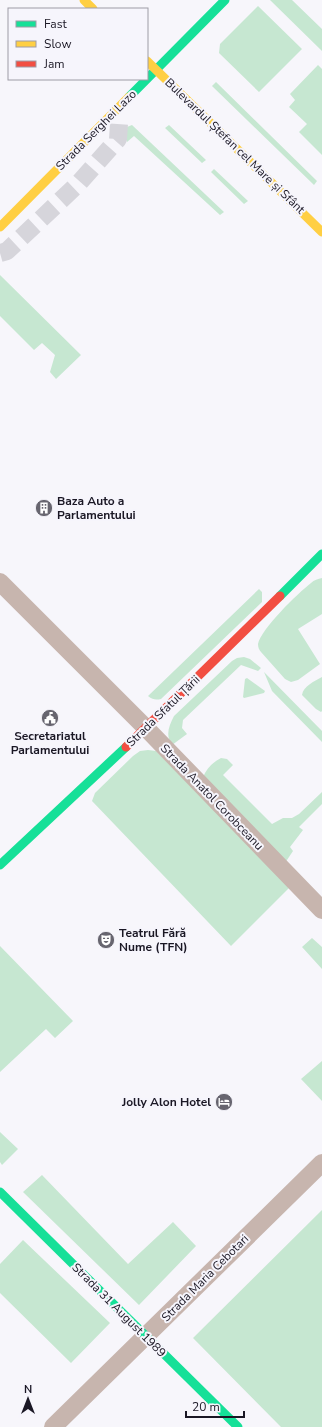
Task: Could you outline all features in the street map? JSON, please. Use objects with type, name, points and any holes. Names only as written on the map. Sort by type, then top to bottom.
[{"type":"main road","points":[[84,0],[92,8]]},
{"type":"main road","name":"Strada Serghei Lazo","points":[[148,78],[225,0]]},
{"type":"main road","name":"Bulevardul Ștefan cel Mare și Sfânt","points":[[148,62],[322,232]]},
{"type":"main road","name":"Strada Serghei Lazo","points":[[6,221],[146,80]]},
{"type":"main road","name":"Strada Sfatul Țării","points":[[0,866],[146,728],[322,554]]},
{"type":"main road","name":"Strada 31 August 1989","points":[[0,1192],[238,1427]]},
{"type":"street","name":"Strada Anatol Corobceanu","points":[[0,582],[146,728],[322,910]]},
{"type":"street","name":"Strada Maria Cebotari","points":[[53,1427],[322,1163]]},
{"type":"green space","points":[[270,0],[292,0],[322,29],[322,51]]},
{"type":"green space","points":[[258,6],[302,49],[259,92],[219,53],[220,44]]},
{"type":"green space","points":[[318,65],[322,69],[322,155],[299,132],[307,124],[289,107],[295,100],[290,94]]},
{"type":"green space","points":[[216,82],[317,181],[314,185],[212,86]]},
{"type":"green space","points":[[132,125],[224,212],[220,215],[134,136],[127,142],[122,129]]},
{"type":"green space","points":[[169,125],[206,160],[202,163],[165,128]]},
{"type":"green space","points":[[214,169],[248,201],[244,204],[211,172]]},
{"type":"green space","points":[[0,275],[81,355],[56,379],[50,372],[55,355],[42,343],[34,350],[0,316]]},
{"type":"green space","points":[[322,578],[322,614],[298,629],[320,664],[298,680],[291,682],[285,679],[260,651],[258,644],[266,630],[289,603],[312,582]]},
{"type":"green space","points":[[259,589],[262,592],[262,602],[161,699],[158,700],[148,696]]},
{"type":"green space","points":[[244,657],[250,659],[261,668],[258,671],[241,665],[183,720],[182,728],[187,734],[172,745],[168,734],[169,727],[174,716],[232,661],[237,658]]},
{"type":"green space","points":[[264,672],[322,731],[322,742],[272,691]]},
{"type":"green space","points":[[322,677],[321,712],[302,695],[307,686]]},
{"type":"green space","points":[[247,678],[265,691],[264,693],[244,698],[245,679]]},
{"type":"green space","points":[[140,751],[156,751],[290,887],[231,946],[92,801],[95,793],[133,756]]},
{"type":"green space","points":[[221,758],[227,759],[233,765],[223,775],[272,824],[283,818],[292,818],[299,814],[322,792],[322,804],[299,827],[303,830],[290,847],[293,851],[285,863],[203,777],[210,766]]},
{"type":"green space","points":[[312,938],[322,947],[322,969],[302,947]]},
{"type":"green space","points":[[0,946],[73,1021],[55,1038],[46,1029],[0,1072]]},
{"type":"green space","points":[[322,1061],[322,1101],[301,1079]]},
{"type":"green space","points":[[0,1132],[18,1149],[2,1165],[0,1162]]},
{"type":"green space","points":[[42,1175],[128,1264],[173,1222],[196,1246],[139,1305],[23,1192]]},
{"type":"green space","points":[[322,1210],[322,1427],[281,1427],[193,1338]]},
{"type":"green space","points":[[23,1240],[110,1323],[71,1363],[0,1293],[0,1264]]},
{"type":"tunnel","points":[[0,253],[7,251],[78,184],[118,139],[119,124],[112,114]]},
{"type":"traffic: fast","points":[[148,78],[225,0]]},
{"type":"traffic: fast","points":[[129,97],[146,80]]},
{"type":"traffic: fast","points":[[280,596],[322,554]]},
{"type":"traffic: fast","points":[[0,865],[126,747]]},
{"type":"traffic: fast","points":[[0,1192],[238,1427]]},
{"type":"traffic: slow","points":[[84,0],[92,8]]},
{"type":"traffic: slow","points":[[148,62],[322,232]]},
{"type":"traffic: slow","points":[[0,227],[129,97]]},
{"type":"traffic: jam","points":[[126,747],[280,596]]},
{"type":"place","name":"Baza Auto a Parlamentului","points":[[44,508]]},
{"type":"place","name":"Secretariatul Parlamentului","points":[[50,718]]},
{"type":"place","name":"Teatrul Fără Nume (TFN)","points":[[106,940]]},
{"type":"place","name":"Jolly Alon Hotel","points":[[224,1102]]}]
